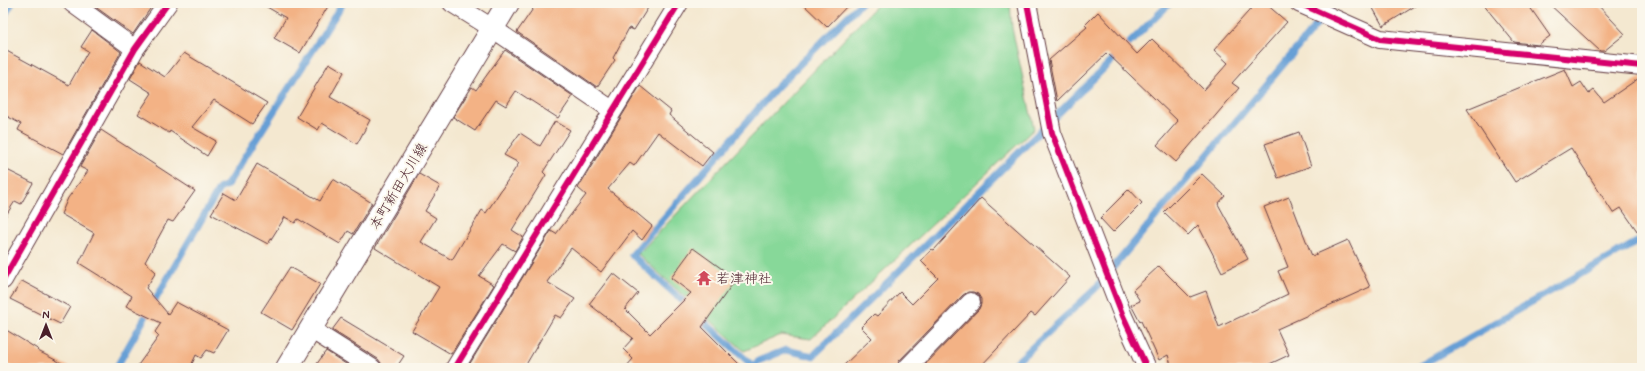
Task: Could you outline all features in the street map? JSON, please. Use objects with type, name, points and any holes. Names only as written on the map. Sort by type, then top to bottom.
[{"type":"main road","name":"本町新田大川線","points":[[287,368],[312,330],[508,3]]},
{"type":"street","points":[[72,3],[135,49]]},
{"type":"street","points":[[3,280],[135,49],[168,3]]},
{"type":"street","points":[[452,3],[492,28],[612,110]]},
{"type":"street","points":[[455,368],[679,3]]},
{"type":"street","points":[[1027,3],[1052,133],[1123,316],[1147,368]]},
{"type":"street","points":[[1299,3],[1380,39],[1642,66]]},
{"type":"street","points":[[907,368],[971,302]]},
{"type":"street","points":[[312,330],[372,368]]},
{"type":"green space","points":[[879,3],[1010,3],[1012,28],[1034,129],[811,339],[781,335],[744,351],[638,254]]},
{"type":"building","points":[[90,3],[154,3],[133,34]]},
{"type":"building","points":[[260,3],[330,3],[300,53],[274,38],[286,18]]},
{"type":"building","points":[[537,3],[651,3],[634,30],[629,28],[613,58],[615,60],[597,87],[517,32]]},
{"type":"building","points":[[802,3],[850,3],[827,27]]},
{"type":"building","points":[[1256,3],[1265,3],[1287,22],[1232,83],[1239,88],[1176,162],[1157,145],[1178,121],[1107,53],[1057,101],[1049,60],[1087,27],[1085,25],[1098,12],[1137,54],[1152,39],[1204,90],[1228,63],[1214,50]]},
{"type":"building","points":[[1370,3],[1420,3],[1383,26]]},
{"type":"building","points":[[1482,3],[1527,3],[1550,36],[1538,45],[1514,42]]},
{"type":"building","points":[[1548,3],[1596,3],[1625,34],[1604,51],[1600,51]]},
{"type":"building","points":[[92,30],[121,52],[63,154],[18,130],[21,124],[3,114],[3,49],[69,85],[88,51],[81,47]]},
{"type":"building","points":[[505,50],[573,96],[558,118],[516,91],[506,106],[496,100],[475,131],[453,117],[472,87],[476,90]]},
{"type":"building","points":[[184,53],[267,103],[252,124],[214,100],[192,127],[216,141],[207,156],[170,131],[169,133],[138,114],[152,93],[130,79],[140,61],[165,77]]},
{"type":"building","points":[[329,63],[344,72],[330,97],[370,120],[357,144],[322,123],[318,130],[297,117]]},
{"type":"building","points":[[1565,69],[1573,87],[1581,82],[1589,94],[1594,90],[1604,102],[1642,76],[1642,238],[1621,208],[1613,213],[1571,148],[1515,182],[1467,109]]},
{"type":"building","points":[[640,86],[671,111],[669,115],[713,152],[702,166],[658,132],[634,166],[630,163],[608,189],[652,226],[642,240],[632,231],[601,272],[571,248],[547,282],[575,299],[561,318],[555,315],[524,368],[474,368],[469,365],[551,231],[556,234],[586,195],[578,188]]},
{"type":"building","points":[[555,121],[570,130],[543,172],[546,175],[512,230],[523,237],[515,251],[503,244],[479,276],[494,285],[451,354],[412,331],[439,287],[375,248],[419,174],[440,186],[425,211],[436,218],[421,242],[452,260],[482,210],[486,213],[519,163],[504,155],[520,133],[540,146]]},
{"type":"building","points":[[101,130],[195,191],[173,222],[168,220],[145,262],[156,272],[146,288],[168,314],[176,302],[228,330],[214,353],[207,350],[201,358],[196,355],[190,368],[136,368],[159,336],[155,332],[161,323],[126,306],[132,296],[79,263],[94,233],[61,214],[68,198],[88,171],[80,167]]},
{"type":"building","points":[[1299,132],[1311,166],[1278,178],[1265,144]]},
{"type":"building","points":[[257,164],[320,201],[333,179],[372,203],[353,234],[348,231],[340,244],[298,219],[295,223],[285,217],[268,244],[211,214],[224,193],[236,200]]},
{"type":"building","points":[[3,168],[33,183],[21,204],[15,201],[3,220]]},
{"type":"building","points":[[1202,174],[1225,196],[1218,204],[1248,259],[1222,272],[1198,225],[1188,235],[1164,212]]},
{"type":"building","points":[[1129,189],[1142,203],[1113,232],[1100,218]]},
{"type":"building","points":[[1289,197],[1312,256],[1348,240],[1370,287],[1277,329],[1289,355],[1261,368],[1172,368],[1168,355],[1159,360],[1141,321],[1140,322],[1131,305],[1140,301],[1133,290],[1159,266],[1190,297],[1206,291],[1219,327],[1288,294],[1278,271],[1288,267],[1264,207]]},
{"type":"building","points":[[981,198],[1070,277],[1035,316],[1031,313],[979,368],[922,368],[979,309],[981,299],[978,294],[968,292],[963,295],[899,361],[897,368],[841,368],[872,338],[861,327],[874,314],[877,316],[900,292],[912,304],[938,278],[921,261],[932,249],[934,250]]},
{"type":"building","points":[[693,248],[736,279],[702,327],[743,368],[625,368],[633,359],[623,349],[633,338],[589,304],[613,273],[638,293],[625,309],[650,334],[691,293],[671,278]]},
{"type":"building","points":[[290,267],[320,284],[292,330],[261,312]]},
{"type":"building","points":[[22,281],[70,307],[60,324],[10,299]]},
{"type":"building","points":[[341,318],[404,356],[396,368],[382,368],[378,359],[332,330]]},
{"type":"building","points":[[3,328],[39,350],[38,351],[71,368],[15,368],[3,362]]},
{"type":"building","points":[[326,351],[352,368],[314,368]]},
{"type":"waterway","points":[[3,18],[12,3]]},
{"type":"waterway","points":[[116,368],[219,189],[227,185],[343,3]]},
{"type":"waterway","points":[[689,307],[632,255],[776,88],[861,3]]},
{"type":"waterway","points":[[752,368],[758,361],[786,350],[813,356],[1170,3]]},
{"type":"waterway","points":[[1010,368],[1095,289],[1335,3]]},
{"type":"waterway","points":[[1416,368],[1642,239]]},
{"type":"waterway","points":[[699,317],[753,366]]},
{"type":"cycle path","points":[[3,280],[135,49],[168,3]]},
{"type":"cycle path","points":[[455,368],[679,3]]},
{"type":"cycle path","points":[[1027,3],[1052,133],[1123,316],[1147,368]]},
{"type":"cycle path","points":[[1299,3],[1380,39],[1642,66]]},
{"type":"place","name":"若津神社","points":[[704,278]]}]
